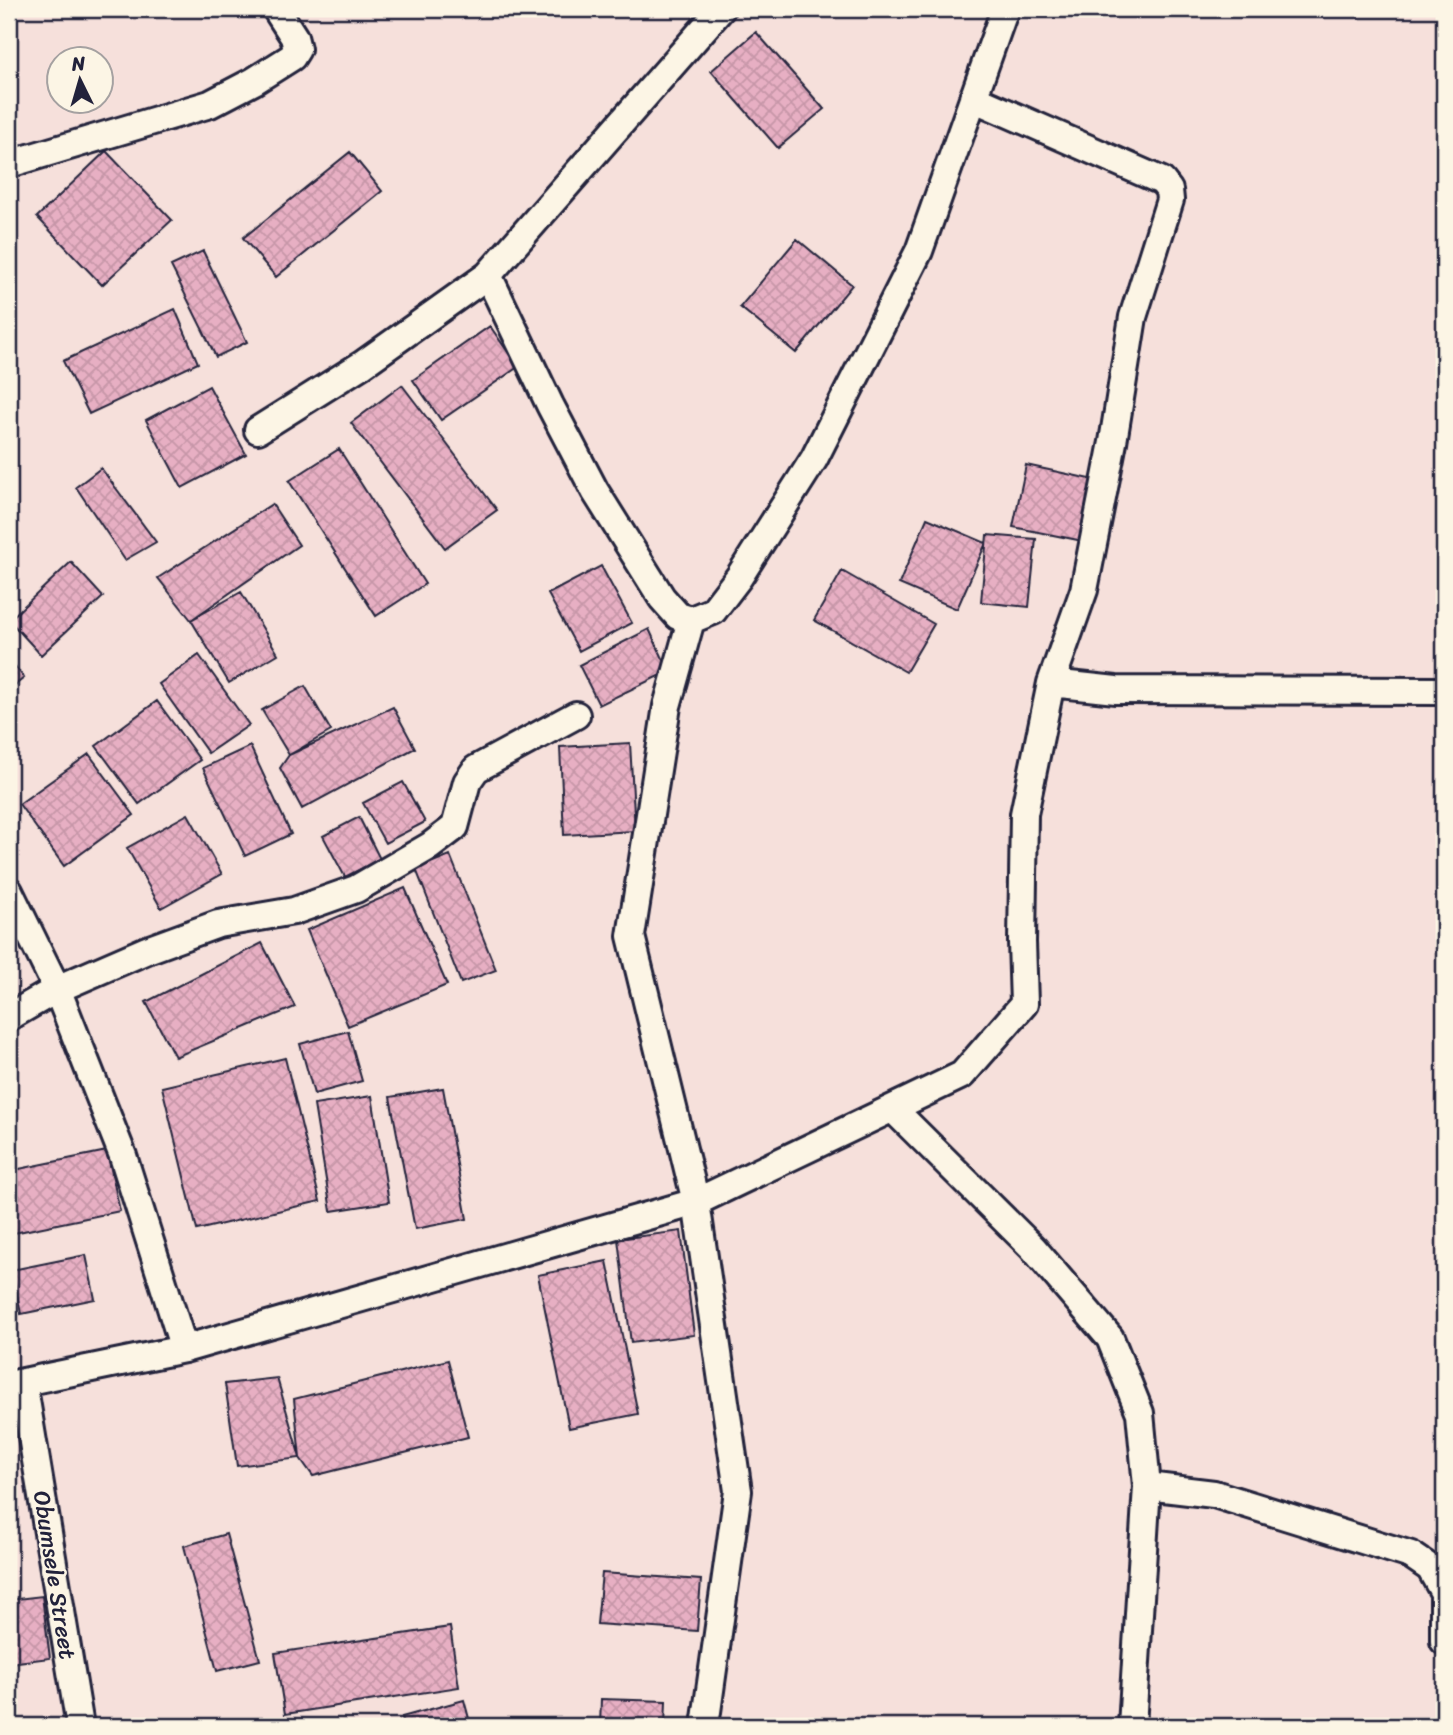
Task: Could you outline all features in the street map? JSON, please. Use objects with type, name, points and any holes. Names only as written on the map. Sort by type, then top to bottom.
[{"type":"street","points":[[9,164],[210,104],[254,82],[292,57],[297,49],[294,37],[276,9]]},
{"type":"street","points":[[258,430],[363,364],[488,275],[721,9]]},
{"type":"street","points":[[488,275],[550,405],[595,491],[662,598],[678,617],[691,620],[713,611],[739,577],[814,458],[919,251],[1005,9]]},
{"type":"street","points":[[16,1383],[184,1349],[696,1202],[962,1075],[1024,1004],[1024,814],[1051,682],[1084,590],[1113,442],[1133,317],[1170,200],[1169,190],[1163,181],[973,99]]},
{"type":"street","points":[[691,620],[667,706],[631,936],[696,1202],[738,1491],[705,1726]]},
{"type":"street","points":[[1051,682],[1116,690],[1444,691]]},
{"type":"street","points":[[9,1017],[57,989],[147,950],[218,924],[294,911],[356,889],[430,846],[455,827],[467,782],[476,769],[576,715]]},
{"type":"street","points":[[9,891],[57,989],[123,1156],[184,1349]]},
{"type":"street","points":[[893,1109],[1033,1248],[1110,1338],[1140,1413],[1147,1486],[1132,1726]]},
{"type":"street","name":"Obumsele Street","points":[[16,1383],[80,1726]]},
{"type":"street","points":[[1147,1486],[1214,1494],[1411,1555],[1430,1568],[1444,1593],[1444,1641]]},
{"type":"building","points":[[756,32],[824,109],[778,148],[711,71]]},
{"type":"building","points":[[106,151],[172,220],[102,285],[37,217]]},
{"type":"building","points":[[350,152],[382,191],[276,277],[243,238]]},
{"type":"building","points":[[797,239],[852,285],[796,353],[740,307]]},
{"type":"building","points":[[203,251],[247,342],[216,357],[171,266]]},
{"type":"building","points":[[175,309],[198,363],[89,414],[63,361]]},
{"type":"building","points":[[490,326],[518,367],[441,420],[413,380]]},
{"type":"building","points":[[402,385],[497,510],[445,548],[351,423]]},
{"type":"building","points":[[209,386],[246,454],[182,488],[146,420]]},
{"type":"building","points":[[339,449],[425,584],[376,616],[289,481]]},
{"type":"building","points":[[1026,465],[1095,480],[1083,541],[1013,527]]},
{"type":"building","points":[[101,468],[156,542],[125,560],[76,487]]},
{"type":"building","points":[[272,504],[299,545],[191,620],[158,578]]},
{"type":"building","points":[[927,518],[986,543],[957,609],[899,584]]},
{"type":"building","points":[[987,535],[1036,539],[1029,607],[981,602]]},
{"type":"building","points":[[71,562],[103,597],[41,655],[9,620]]},
{"type":"building","points":[[601,566],[632,623],[579,651],[548,594]]},
{"type":"building","points":[[842,571],[934,624],[906,672],[814,620]]},
{"type":"building","points":[[241,592],[278,654],[229,683],[191,620]]},
{"type":"building","points":[[649,629],[669,671],[599,705],[579,665]]},
{"type":"building","points":[[199,655],[249,725],[208,753],[159,684]]},
{"type":"building","points":[[9,658],[24,678],[9,690]]},
{"type":"building","points":[[305,686],[331,731],[289,755],[262,710]]},
{"type":"building","points":[[157,701],[200,760],[139,804],[96,746]]},
{"type":"building","points":[[393,707],[415,748],[302,809],[280,768],[289,755]]},
{"type":"building","points":[[630,743],[635,831],[564,835],[560,747]]},
{"type":"building","points":[[250,746],[291,834],[245,856],[203,768]]},
{"type":"building","points":[[89,754],[134,815],[64,866],[19,804]]},
{"type":"building","points":[[403,782],[425,822],[385,843],[363,803]]},
{"type":"building","points":[[188,814],[222,874],[161,908],[127,848]]},
{"type":"building","points":[[359,817],[380,859],[345,877],[323,836]]},
{"type":"building","points":[[450,855],[496,970],[461,983],[416,869]]},
{"type":"building","points":[[405,888],[447,985],[348,1026],[307,930]]},
{"type":"building","points":[[262,943],[295,1007],[175,1057],[146,1002]]},
{"type":"building","points":[[348,1031],[362,1081],[314,1094],[300,1044]]},
{"type":"building","points":[[285,1058],[320,1201],[197,1230],[162,1087]]},
{"type":"building","points":[[443,1088],[467,1219],[415,1229],[390,1097]]},
{"type":"building","points":[[372,1096],[389,1202],[331,1211],[314,1105]]},
{"type":"building","points":[[107,1151],[120,1211],[9,1234],[9,1171]]},
{"type":"building","points":[[681,1231],[694,1335],[631,1343],[618,1239]]},
{"type":"building","points":[[86,1255],[95,1299],[21,1314],[12,1270]]},
{"type":"building","points":[[607,1261],[638,1414],[569,1428],[538,1275]]},
{"type":"building","points":[[448,1360],[468,1437],[313,1476],[300,1458],[294,1399]]},
{"type":"building","points":[[277,1378],[300,1458],[237,1466],[225,1384]]},
{"type":"building","points":[[226,1534],[260,1660],[217,1671],[184,1546]]},
{"type":"building","points":[[602,1573],[701,1580],[697,1631],[597,1624]]},
{"type":"building","points":[[42,1596],[50,1658],[9,1663],[9,1600]]},
{"type":"building","points":[[450,1627],[459,1687],[285,1714],[275,1653]]},
{"type":"building","points":[[601,1699],[666,1701],[665,1726],[600,1726]]},
{"type":"building","points":[[464,1700],[471,1726],[405,1726],[402,1717]]}]
